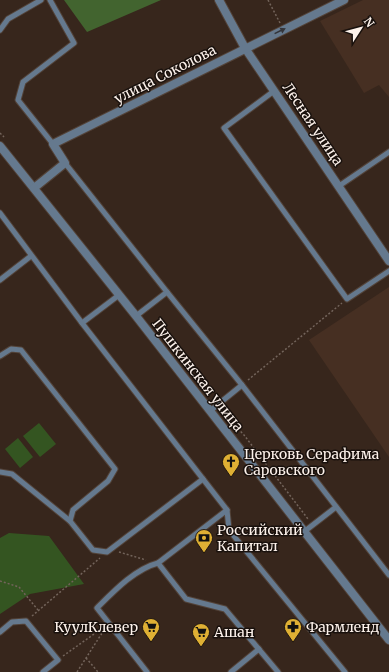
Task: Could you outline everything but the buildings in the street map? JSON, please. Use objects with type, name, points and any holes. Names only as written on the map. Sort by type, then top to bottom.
[{"type":"street","name":"Лесная улица","points":[[220,0],[245,48],[389,261]]},
{"type":"street","name":"улица Соколова","points":[[53,144],[344,0]]},
{"type":"street","points":[[34,188],[65,163],[53,144]]},
{"type":"street","name":"Пушкинская улица","points":[[0,146],[136,316],[389,640]]},
{"type":"lane","points":[[0,30],[8,19],[41,0]]},
{"type":"lane","points":[[50,0],[74,43],[23,82],[18,100],[53,144]]},
{"type":"lane","points":[[274,91],[224,128],[347,299],[389,271]]},
{"type":"lane","points":[[339,186],[389,152]]},
{"type":"lane","points":[[65,163],[242,385],[389,575]]},
{"type":"lane","points":[[0,213],[31,256],[226,510],[229,530],[345,672]]},
{"type":"lane","points":[[0,280],[31,256]]},
{"type":"lane","points":[[136,316],[167,292]]},
{"type":"lane","points":[[82,323],[119,295]]},
{"type":"lane","points":[[0,356],[11,349],[21,350],[115,469],[108,481],[73,510],[70,520]]},
{"type":"lane","points":[[210,411],[242,385]]},
{"type":"lane","points":[[0,471],[12,474],[70,520],[93,550],[109,551],[203,479]]},
{"type":"lane","points":[[304,531],[336,507]]},
{"type":"lane","points":[[147,672],[97,608],[113,592],[148,566],[158,563],[226,510]]},
{"type":"lane","points":[[158,563],[186,598],[225,609],[278,672]]},
{"type":"lane","points":[[0,632],[12,622],[26,621],[58,660],[43,672]]},
{"type":"lane","points":[[231,672],[259,649]]},
{"type":"path","points":[[268,0],[283,30]]},
{"type":"path","points":[[242,385],[347,299]]},
{"type":"path","points":[[26,621],[109,551],[158,563]]},
{"type":"path","points":[[0,581],[19,586],[38,611]]},
{"type":"path","points":[[77,672],[108,623]]},
{"type":"path","points":[[58,660],[108,623]]},
{"type":"path","points":[[86,658],[98,672]]},
{"type":"shaded area","points":[[363,0],[389,0],[389,97],[379,85],[364,93],[320,21]]},
{"type":"shaded area","points":[[389,287],[389,457],[309,340]]},
{"type":"green space","points":[[64,0],[161,0],[87,32]]},
{"type":"green space","points":[[39,423],[56,444],[40,457],[23,436]]},
{"type":"green space","points":[[18,438],[33,457],[20,468],[5,449]]},
{"type":"green space","points":[[9,533],[49,536],[84,584],[30,594],[0,614],[0,538]]},
{"type":"place","name":"Церковь Серафима Саровского","points":[[231,477]]},
{"type":"place","name":"Российский Капитал","points":[[204,553]]},
{"type":"place","name":"КуулКлевер","points":[[151,642]]},
{"type":"place","name":"Фармленд","points":[[293,642]]},
{"type":"place","name":"Ашан","points":[[201,647]]}]
